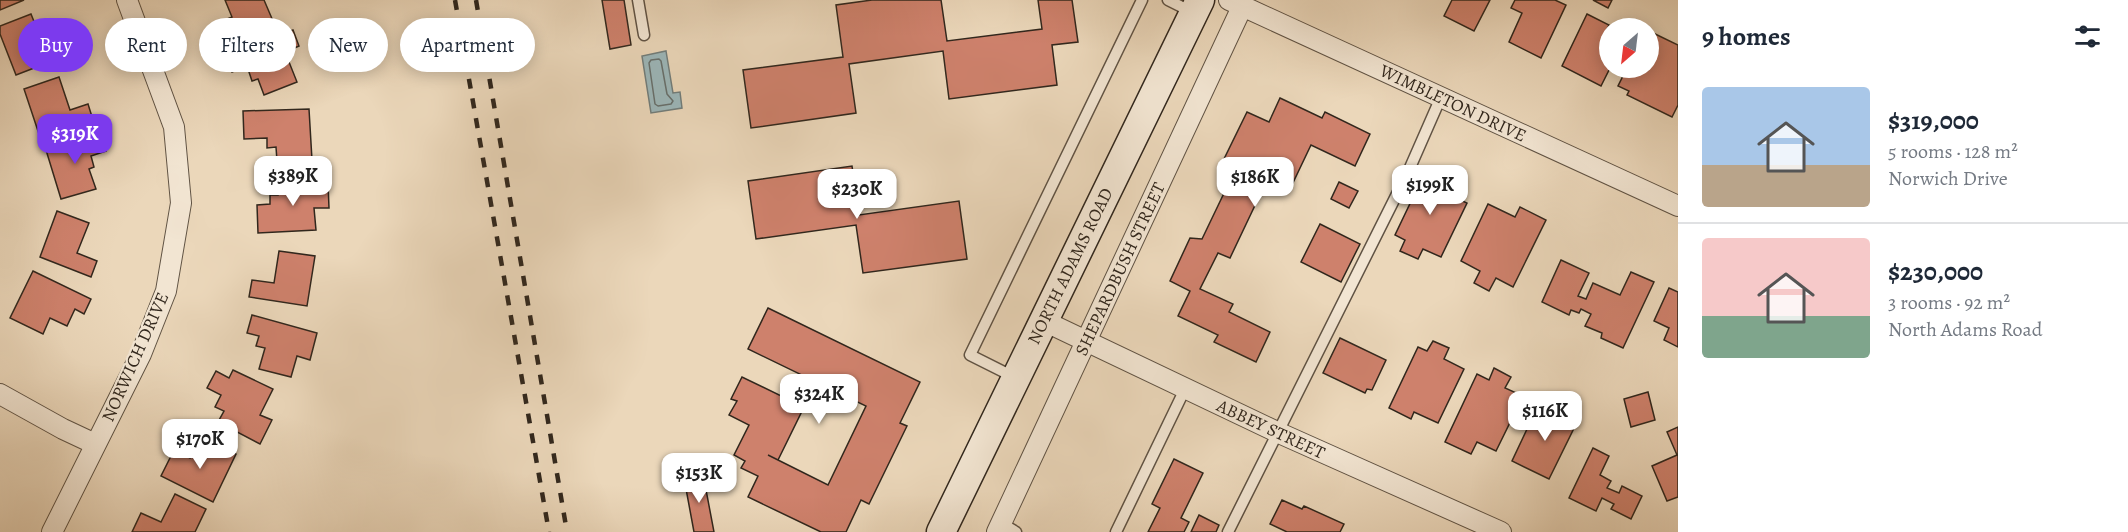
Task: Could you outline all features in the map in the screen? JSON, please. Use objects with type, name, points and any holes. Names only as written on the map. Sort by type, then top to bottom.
[{"type":"main road","name":"NORTH ADAMS ROAD","points":[[941,532],[1197,7]]},
{"type":"street","name":"NORWICH DRIVE","points":[[52,532],[141,354],[166,291],[181,203],[174,127],[127,0]]},
{"type":"street","name":"WIMBLETON DRIVE","points":[[1236,3],[1678,206]]},
{"type":"street","name":"SHEPARDBUSH STREET","points":[[1004,529],[1236,3]]},
{"type":"street","name":"ABBEY STREET","points":[[1044,321],[1277,432],[1501,532]]},
{"type":"street","points":[[0,394],[95,444]]},
{"type":"lane","points":[[639,0],[644,35]]},
{"type":"lane","points":[[1016,378],[970,355],[1142,0]]},
{"type":"lane","points":[[1168,0],[1197,7]]},
{"type":"lane","points":[[1228,532],[1409,170],[1441,97]]},
{"type":"lane","points":[[1116,532],[1185,389]]},
{"type":"water","points":[[666,51],[673,93],[680,92],[682,108],[651,113],[642,56]]},
{"type":"building","points":[[0,0],[24,0],[0,10]]},
{"type":"building","points":[[225,0],[264,0],[272,18],[230,18],[232,17]]},
{"type":"building","points":[[602,0],[624,0],[631,45],[610,49]]},
{"type":"building","points":[[872,0],[941,0],[947,41],[1042,29],[1038,0],[1072,0],[1078,42],[1052,45],[1057,85],[949,99],[943,51],[849,64],[856,113],[751,128],[743,70],[843,57],[836,5]]},
{"type":"building","points":[[1452,0],[1490,0],[1474,31],[1444,16]]},
{"type":"building","points":[[1515,0],[1555,0],[1566,5],[1541,58],[1509,42],[1522,13],[1511,8]]},
{"type":"building","points":[[1593,0],[1612,0],[1608,8]]},
{"type":"building","points":[[31,14],[33,18],[21,18]]},
{"type":"building","points":[[1587,14],[1599,20],[1599,78],[1605,78],[1601,86],[1562,66]]},
{"type":"building","points":[[18,19],[18,72],[24,72],[16,75],[0,34],[0,26]]},
{"type":"building","points":[[1659,36],[1678,45],[1678,105],[1672,117],[1627,95],[1629,91],[1618,86],[1622,78],[1659,78]]},
{"type":"building","points":[[249,72],[293,72],[297,82],[264,95],[258,79],[252,81]]},
{"type":"building","points":[[59,77],[70,110],[88,104],[93,120],[40,137],[24,89]]},
{"type":"building","points":[[1280,98],[1322,118],[1325,112],[1370,134],[1355,166],[1311,145],[1290,189],[1268,178],[1230,258],[1218,253],[1200,289],[1233,304],[1229,312],[1270,332],[1256,362],[1214,342],[1218,335],[1178,316],[1190,291],[1170,281],[1190,238],[1202,239],[1237,166],[1224,159],[1247,112],[1269,122]]},
{"type":"building","points":[[309,109],[312,160],[277,161],[276,147],[267,148],[267,138],[244,139],[243,111]]},
{"type":"building","points":[[100,134],[106,151],[91,156],[94,167],[89,169],[96,189],[61,199],[46,150]]},
{"type":"building","points":[[852,166],[859,215],[959,201],[967,259],[863,273],[856,225],[756,239],[748,181]]},
{"type":"building","points":[[1428,166],[1452,177],[1445,193],[1467,203],[1441,257],[1423,249],[1418,259],[1400,251],[1405,240],[1395,235]]},
{"type":"building","points":[[313,179],[313,184],[328,183],[329,208],[314,208],[316,230],[258,233],[257,205],[270,204],[270,195],[278,195],[277,181]]},
{"type":"building","points":[[1339,182],[1358,191],[1349,208],[1331,199]]},
{"type":"building","points":[[1488,204],[1515,217],[1520,207],[1546,220],[1513,287],[1496,278],[1489,291],[1474,283],[1480,271],[1461,261]]},
{"type":"building","points":[[57,211],[89,223],[77,253],[97,261],[91,277],[40,257]]},
{"type":"building","points":[[1320,224],[1360,244],[1341,282],[1301,262]]},
{"type":"building","points":[[279,251],[315,256],[307,306],[249,297],[252,280],[274,283]]},
{"type":"building","points":[[1561,260],[1589,273],[1578,296],[1586,299],[1593,283],[1620,295],[1631,272],[1654,282],[1623,348],[1601,338],[1602,333],[1585,326],[1591,314],[1581,309],[1579,313],[1571,310],[1569,315],[1542,302]]},
{"type":"building","points":[[33,271],[91,299],[84,314],[75,309],[67,326],[50,318],[43,334],[10,318]]},
{"type":"building","points":[[1669,288],[1678,292],[1678,347],[1664,340],[1669,328],[1654,321]]},
{"type":"building","points":[[768,308],[920,382],[900,423],[907,426],[869,504],[861,500],[846,532],[821,532],[748,497],[758,476],[741,468],[745,461],[734,455],[749,425],[729,415],[737,401],[731,399],[742,377],[804,407],[778,460],[828,485],[866,406],[748,349]]},
{"type":"building","points":[[252,315],[317,333],[310,360],[297,356],[291,377],[259,369],[265,348],[256,346],[259,336],[247,333]]},
{"type":"building","points":[[1340,338],[1386,360],[1372,390],[1367,389],[1365,393],[1323,373]]},
{"type":"building","points":[[1433,341],[1449,348],[1444,359],[1464,369],[1438,423],[1414,412],[1411,419],[1389,408],[1418,347],[1427,351]]},
{"type":"building","points":[[1494,368],[1511,377],[1505,388],[1523,396],[1496,451],[1477,442],[1471,454],[1445,442],[1477,374],[1489,380]]},
{"type":"building","points":[[233,370],[273,389],[260,415],[272,420],[260,444],[218,422],[224,411],[215,407],[221,395],[207,388],[216,371],[229,378]]},
{"type":"building","points":[[1648,392],[1655,420],[1631,427],[1624,399]]},
{"type":"building","points":[[1556,407],[1579,418],[1549,479],[1512,461],[1535,412],[1551,419]]},
{"type":"building","points":[[1678,427],[1678,497],[1667,501],[1652,466],[1677,455],[1667,432]]},
{"type":"building","points":[[208,440],[236,454],[213,502],[161,476],[174,450],[190,458],[194,450],[201,454]]},
{"type":"building","points":[[1593,448],[1609,456],[1600,475],[1611,481],[1607,488],[1619,493],[1622,486],[1642,496],[1631,519],[1611,509],[1614,504],[1602,498],[1596,511],[1569,498]]},
{"type":"building","points":[[1174,459],[1203,473],[1181,518],[1189,522],[1184,532],[1148,532],[1160,508],[1152,504]]},
{"type":"building","points":[[703,474],[714,532],[694,532],[684,478]]},
{"type":"building","points":[[175,494],[206,509],[195,532],[132,532],[141,513],[161,522]]},
{"type":"building","points":[[1282,500],[1302,509],[1304,506],[1344,524],[1340,532],[1287,532],[1270,524]]},
{"type":"building","points":[[1199,515],[1219,525],[1216,532],[1191,532]]},
{"type":"railway","points":[[455,0],[549,532]]},
{"type":"railway","points":[[476,0],[567,532]]}]
